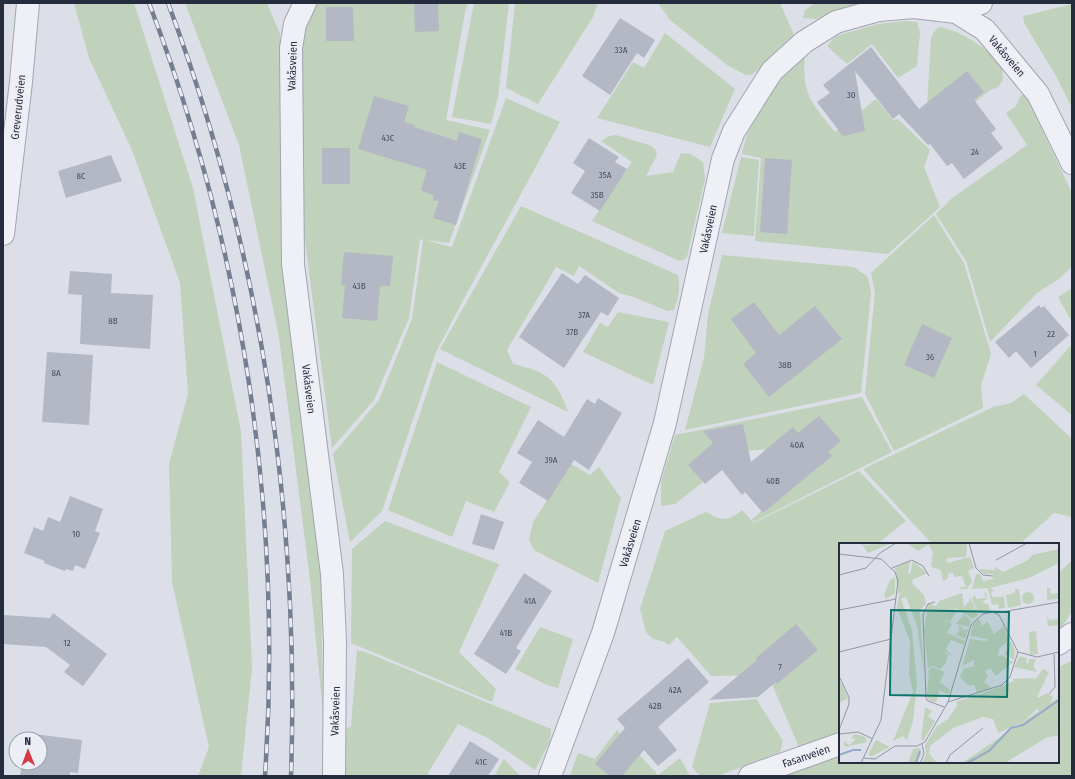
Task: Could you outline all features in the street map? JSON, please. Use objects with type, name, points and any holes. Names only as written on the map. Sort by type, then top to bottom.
[{"type":"street","name":"Greverudveien","points":[[3,234],[21,82],[28,3]]},
{"type":"street","name":"Vakåsveien","points":[[305,3],[296,24],[291,48],[293,264],[332,574],[335,642],[334,776]]},
{"type":"street","points":[[956,12],[982,3]]},
{"type":"street","name":"Vakåsveien","points":[[550,776],[603,633],[666,423],[723,160],[734,131],[772,71],[804,42],[836,22],[879,10],[914,7],[956,12],[985,30],[1038,94],[1072,163]]},
{"type":"street","points":[[1059,643],[1072,634]]},
{"type":"street","name":"Fasanveien","points":[[750,776],[839,744]]},
{"type":"green space","points":[[74,3],[134,3],[193,188],[241,432],[252,668],[241,776],[198,776],[209,747],[172,582],[169,464],[188,394],[180,283],[132,150],[89,58]]},
{"type":"green space","points":[[185,3],[267,3],[280,34],[292,335],[321,579],[323,713],[310,580],[279,337],[239,145]]},
{"type":"green space","points":[[313,3],[468,3],[465,12],[446,120],[490,130],[449,243],[425,240],[452,247],[506,98],[560,122],[436,352],[382,511],[350,542],[333,454],[379,400],[412,319],[423,240],[420,239],[409,318],[374,400],[332,448],[299,195],[298,138],[304,33]]},
{"type":"green space","points":[[474,3],[509,3],[498,97],[491,124],[452,117]]},
{"type":"green space","points":[[515,3],[598,3],[593,17],[538,104],[506,88]]},
{"type":"green space","points":[[658,3],[780,3],[795,37],[780,47],[758,70],[751,75],[746,75],[727,65],[670,20]]},
{"type":"green space","points":[[815,3],[858,3],[816,19],[803,18],[805,10]]},
{"type":"green space","points":[[1072,4],[1072,108],[1056,76],[1024,23],[1023,16]]},
{"type":"green space","points":[[905,21],[917,22],[920,33],[917,66],[898,78],[872,44],[847,64],[827,46],[836,36],[878,24]]},
{"type":"green space","points":[[940,27],[958,33],[983,48],[1002,68],[1003,80],[998,87],[990,90],[935,135],[926,124],[931,38],[936,29]]},
{"type":"green space","points":[[665,33],[735,89],[710,147],[597,118],[633,62],[644,68]]},
{"type":"green space","points":[[805,57],[805,81],[810,98],[820,114],[835,132],[876,99],[893,120],[898,119],[930,150],[924,167],[940,207],[888,254],[755,241],[761,158],[742,154],[745,140],[757,113],[774,87]]},
{"type":"green space","points":[[1021,95],[1025,95],[1027,98],[1072,193],[1072,266],[1059,279],[1037,293],[990,342],[966,261],[936,214],[951,199],[1027,145],[1006,113],[1016,106]]},
{"type":"green space","points":[[616,135],[649,145],[655,149],[657,155],[646,176],[673,172],[681,153],[690,154],[703,162],[705,179],[687,257],[682,261],[592,221],[632,162],[601,141],[609,136]]},
{"type":"green space","points":[[741,157],[759,160],[754,236],[722,233]]},
{"type":"green space","points":[[521,206],[678,275],[679,279],[678,297],[674,310],[667,311],[634,297],[619,293],[579,266],[574,276],[556,267],[507,350],[513,364],[534,370],[549,378],[559,391],[568,412],[440,349]]},
{"type":"green space","points":[[934,215],[964,263],[991,354],[981,385],[983,408],[894,451],[865,394],[875,293],[871,273]]},
{"type":"green space","points":[[722,255],[854,267],[868,277],[871,293],[861,393],[685,430],[704,358],[708,314]]},
{"type":"green space","points":[[1072,288],[1072,322],[1058,297]]},
{"type":"green space","points":[[618,312],[669,322],[653,385],[583,352],[600,323],[608,327]]},
{"type":"green space","points":[[1072,344],[1072,415],[1036,385]]},
{"type":"green space","points":[[437,362],[531,407],[499,472],[510,482],[494,512],[466,501],[452,537],[388,510]]},
{"type":"green space","points":[[1024,394],[1072,439],[1072,517],[1054,513],[1021,543],[931,543],[863,469],[993,407],[1011,403]]},
{"type":"green space","points":[[862,397],[892,452],[754,522],[752,519],[766,508],[772,449],[742,451],[675,504],[661,506],[661,482],[675,435]]},
{"type":"green space","points":[[571,464],[590,475],[599,467],[621,498],[598,583],[534,550],[529,540],[533,522]]},
{"type":"green space","points":[[859,471],[906,521],[878,543],[839,543],[839,731],[799,747],[768,675],[711,676],[677,637],[669,645],[665,642],[653,639],[646,632],[640,609],[665,531],[706,512],[724,519],[732,517],[742,510],[754,523]]},
{"type":"green space","points":[[385,521],[499,564],[459,652],[496,689],[492,702],[351,643],[352,549]]},
{"type":"green space","points":[[1072,561],[1072,611],[1061,629],[1059,627],[1059,572]]},
{"type":"green space","points":[[540,627],[573,639],[558,688],[547,685],[515,669]]},
{"type":"green space","points":[[357,650],[368,653],[551,729],[550,741],[535,770],[488,738],[458,724],[428,773],[429,776],[341,776],[342,732],[351,726]]},
{"type":"green space","points":[[1072,661],[1072,776],[775,776],[839,753],[839,763],[1059,763],[1059,667]]},
{"type":"green space","points":[[756,699],[783,741],[780,752],[718,776],[700,776],[692,767],[710,703]]},
{"type":"green space","points":[[617,730],[658,775],[680,758],[690,776],[570,776],[578,753],[595,759]]},
{"type":"green space","points":[[504,759],[520,776],[494,776]]},
{"type":"building","points":[[414,3],[438,3],[439,31],[415,32]]},
{"type":"building","points":[[326,7],[353,7],[354,41],[326,41]]},
{"type":"building","points":[[620,18],[655,40],[644,58],[637,53],[610,95],[582,76]]},
{"type":"building","points":[[871,47],[919,109],[967,71],[984,92],[974,100],[996,129],[991,133],[1003,148],[964,179],[952,163],[947,166],[930,144],[928,145],[899,114],[893,119],[855,71],[865,131],[843,136],[817,102],[830,93],[823,85]]},
{"type":"building","points":[[374,96],[409,106],[404,122],[415,125],[414,127],[457,141],[459,132],[482,139],[456,225],[433,218],[439,201],[433,200],[434,196],[421,190],[427,170],[358,149]]},
{"type":"building","points":[[589,138],[619,157],[615,162],[627,169],[600,211],[571,193],[585,171],[573,163]]},
{"type":"building","points":[[322,148],[350,148],[350,184],[322,184]]},
{"type":"building","points":[[111,155],[122,181],[66,198],[58,171]]},
{"type":"building","points":[[765,158],[792,160],[787,234],[760,232]]},
{"type":"building","points":[[344,252],[393,256],[390,286],[380,286],[377,321],[342,318],[345,285],[341,285]]},
{"type":"building","points":[[70,271],[112,274],[111,293],[153,295],[150,349],[80,344],[82,295],[68,294]]},
{"type":"building","points":[[562,273],[578,284],[585,275],[619,298],[608,316],[601,312],[564,368],[519,337]]},
{"type":"building","points":[[754,302],[779,335],[815,306],[842,339],[769,397],[743,364],[756,353],[731,319]]},
{"type":"building","points":[[1039,305],[1041,308],[1044,306],[1069,335],[1031,368],[1016,351],[1009,358],[995,342]]},
{"type":"building","points":[[922,324],[952,338],[934,378],[904,365]]},
{"type":"building","points":[[47,352],[93,355],[89,425],[42,422]]},
{"type":"building","points":[[598,398],[622,413],[589,470],[574,460],[548,501],[519,483],[532,462],[517,453],[538,420],[564,437],[587,399],[595,404]]},
{"type":"building","points":[[819,416],[841,441],[828,452],[832,456],[763,513],[745,492],[742,495],[722,470],[705,484],[688,465],[713,443],[703,431],[743,424],[751,462],[793,427],[798,433]]},
{"type":"building","points":[[70,496],[103,509],[95,531],[100,533],[85,569],[75,565],[73,571],[66,569],[65,571],[24,553],[34,527],[43,531],[48,517],[60,522]]},
{"type":"building","points":[[481,514],[504,522],[494,550],[472,544]]},
{"type":"building","points":[[524,573],[552,591],[516,648],[521,651],[506,674],[474,654]]},
{"type":"building","points":[[53,613],[107,654],[83,686],[64,672],[70,665],[46,647],[3,644],[3,615],[50,618]]},
{"type":"building","points":[[796,624],[818,650],[777,684],[776,682],[758,697],[709,700],[757,660],[756,658]]},
{"type":"building","points":[[688,658],[709,682],[658,727],[677,750],[658,766],[644,750],[622,776],[610,776],[595,764],[625,728],[617,719]]},
{"type":"building","points":[[48,736],[82,740],[78,773],[70,772],[70,776],[20,776],[21,771],[48,771]]},
{"type":"building","points":[[470,741],[499,759],[488,776],[448,776]]},
{"type":"railway","points":[[149,3],[182,96],[209,190],[232,286],[249,383],[261,481],[268,579],[269,678],[265,776]]},
{"type":"railway","points":[[168,3],[200,96],[228,191],[250,287],[268,384],[281,481],[289,579],[292,677],[291,776]]}]
